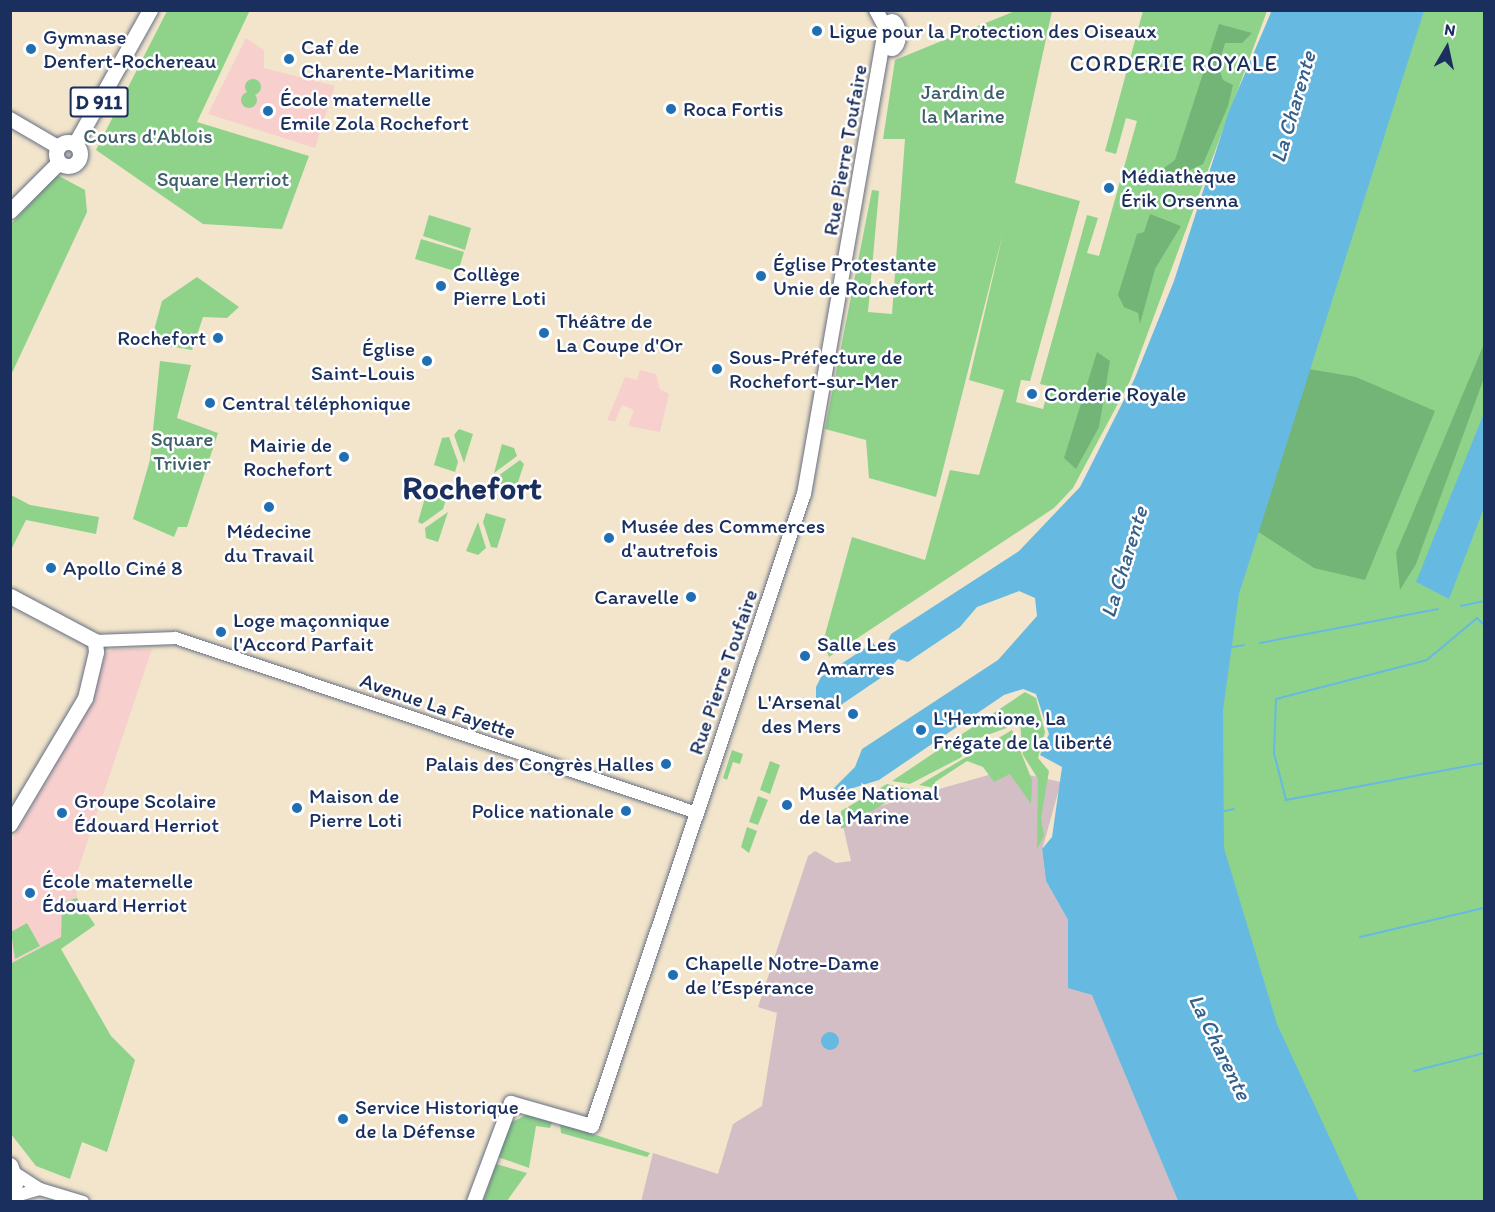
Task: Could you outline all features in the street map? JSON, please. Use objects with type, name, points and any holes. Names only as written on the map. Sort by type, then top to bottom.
[{"type":"main road","name":"D 911","points":[[75,144],[150,10]]},
{"type":"main road","points":[[876,10],[891,28]]},
{"type":"main road","points":[[891,10],[891,28]]},
{"type":"main road","name":"Rue Pierre Toufaire","points":[[474,1202],[511,1103],[592,1126],[804,494],[885,44],[891,28]]},
{"type":"main road","points":[[10,119],[58,155],[76,163],[80,153],[75,144],[58,155],[10,211]]},
{"type":"main road","points":[[10,596],[95,641],[85,698],[10,824]]},
{"type":"main road","points":[[11,1198],[13,1169]]},
{"type":"street","name":"Avenue La Fayette","points":[[95,641],[166,636],[697,813]]},
{"type":"street","points":[[13,1169],[40,1189],[83,1202]]},
{"type":"street","points":[[11,1198],[40,1189]]},
{"type":"shaded area","points":[[246,38],[264,50],[264,68],[335,86],[315,148],[208,114]]},
{"type":"shaded area","points":[[640,370],[656,374],[660,389],[669,394],[660,432],[628,426],[634,410],[622,405],[615,422],[607,420],[625,377],[637,380]]},
{"type":"shaded area","name":"Groupe Scolaire Édouard Herriot","points":[[114,649],[152,649],[76,876],[77,898],[62,902],[61,937],[11,964],[11,842],[91,704],[106,653]]},
{"type":"shaded area","points":[[1006,770],[1061,782],[1042,850],[1046,881],[1068,920],[1070,940],[1178,1201],[641,1202],[653,1153],[718,1174],[733,1124],[762,1106],[777,1013],[758,1007],[808,856],[815,851],[836,863],[851,861],[841,817]]},
{"type":"green space","points":[[250,10],[197,122],[309,156],[282,229],[203,224],[96,150],[167,11]]},
{"type":"green space","name":"Jardin de la Marine","points":[[1015,11],[1052,11],[1015,183],[1080,201],[1030,381],[1021,380],[1016,402],[1043,409],[1049,386],[1040,384],[1087,215],[1098,218],[1087,253],[1099,256],[1137,121],[1126,118],[1116,154],[1105,151],[1143,11],[1267,11],[1130,381],[1073,488],[1054,508],[829,657],[823,642],[852,537],[925,560],[950,470],[979,475],[1004,390],[969,380],[1003,233],[936,497],[869,478],[866,440],[825,429],[872,190],[879,191],[868,312],[892,314],[905,139],[883,139],[895,60]]},
{"type":"green space","points":[[1398,11],[1484,11],[1484,1201],[1334,1201],[1193,845],[1203,626]]},
{"type":"green space","points":[[1219,24],[1252,33],[1242,43],[1225,43],[1218,67],[1223,80],[1233,85],[1228,106],[1203,164],[1159,184],[1156,174],[1175,160]]},
{"type":"green space","points":[[250,79],[256,79],[261,87],[259,93],[250,95],[245,90],[245,84]]},
{"type":"green space","points":[[246,92],[252,92],[257,100],[255,106],[246,108],[241,103],[241,97]]},
{"type":"green space","points":[[57,175],[85,190],[87,212],[11,375],[11,224]]},
{"type":"green space","points":[[1150,214],[1181,226],[1155,269],[1140,324],[1138,313],[1124,307],[1118,295],[1137,234],[1144,232]]},
{"type":"green space","points":[[429,215],[471,228],[465,250],[423,236]]},
{"type":"green space","points":[[421,239],[464,252],[458,272],[415,259]]},
{"type":"green space","points":[[197,277],[239,307],[227,318],[203,317],[192,350],[157,344],[153,334],[162,301]]},
{"type":"green space","points":[[1484,344],[1484,378],[1416,564],[1400,590],[1396,553]]},
{"type":"green space","points":[[1097,352],[1110,361],[1099,427],[1076,469],[1064,458]]},
{"type":"green space","name":"Square Trivier","points":[[160,361],[191,365],[177,418],[218,433],[187,527],[178,527],[174,537],[133,519],[150,460]]},
{"type":"green space","points":[[1309,369],[1356,377],[1435,411],[1365,580],[1314,568],[1257,531]]},
{"type":"green space","points":[[459,429],[473,434],[464,463],[454,435]]},
{"type":"green space","points":[[449,437],[458,462],[455,472],[434,465],[442,438]]},
{"type":"green space","points":[[502,444],[514,448],[517,456],[494,473]]},
{"type":"green space","points":[[520,460],[524,464],[515,491],[495,485],[498,476]]},
{"type":"green space","points":[[426,494],[446,500],[443,509],[422,524],[418,522]]},
{"type":"green space","points":[[11,495],[30,505],[99,517],[96,534],[26,520],[11,550]]},
{"type":"green space","points":[[448,512],[438,542],[426,538],[425,528]]},
{"type":"green space","points":[[486,513],[506,519],[497,548],[491,547],[483,522]]},
{"type":"green space","points":[[478,522],[486,548],[478,555],[466,551]]},
{"type":"green space","points":[[1025,692],[1036,698],[1045,732],[1038,758],[1049,771],[1041,818],[1044,836],[1037,849],[1038,779],[1023,755],[1020,723],[982,737],[960,758],[910,784],[892,781]]},
{"type":"green space","points":[[1012,730],[1032,780],[1031,804],[1010,774],[994,782],[983,767],[967,761],[935,782],[935,788],[919,785]]},
{"type":"green space","points":[[732,750],[743,754],[740,764],[733,762],[727,780],[723,778]]},
{"type":"green space","points":[[770,761],[780,765],[770,794],[760,790]]},
{"type":"green space","points":[[887,784],[937,795],[926,801],[892,799],[841,829],[841,811]]},
{"type":"green space","points":[[758,796],[768,800],[758,825],[749,822]]},
{"type":"green space","points":[[747,827],[757,831],[749,853],[741,847]]},
{"type":"green space","points":[[77,898],[95,925],[61,949],[111,1036],[135,1060],[107,1152],[82,1142],[70,1179],[36,1166],[11,1134],[10,964],[61,937],[62,902]]},
{"type":"green space","points":[[27,923],[40,946],[15,959],[11,932]]},
{"type":"green space","points":[[532,1112],[553,1120],[550,1128],[536,1126],[529,1168],[498,1157],[508,1124]]},
{"type":"green space","points":[[560,1123],[650,1153],[647,1157],[561,1133]]},
{"type":"green space","points":[[496,1164],[527,1173],[507,1201],[483,1201]]},
{"type":"water","name":"La Charente","points":[[1272,10],[1424,11],[1239,594],[1223,710],[1224,848],[1277,1024],[1359,1201],[1178,1201],[1092,995],[1068,988],[1068,920],[1046,881],[1042,849],[1052,837],[1062,767],[1040,755],[1049,734],[1036,694],[1023,689],[1004,695],[879,780],[837,793],[834,788],[855,767],[862,749],[998,660],[1037,616],[1035,598],[1019,591],[977,607],[960,627],[908,662],[898,659],[882,677],[832,711],[816,698],[816,687],[821,677],[873,643],[877,648],[887,643],[891,634],[1019,551],[1080,487],[1134,380],[1174,281],[1229,111]]},
{"type":"water","points":[[1484,413],[1484,508],[1449,599],[1416,582]]},
{"type":"water","points":[[830,1032],[838,1037],[839,1041],[834,1049],[830,1050],[822,1045],[821,1041],[826,1033]]},
{"type":"waterway","points":[[1461,606],[1484,601]]},
{"type":"waterway","points":[[1260,643],[1438,609]]},
{"type":"waterway","points":[[1484,625],[1477,618],[1427,660],[1276,699],[1274,753],[1286,800],[1484,763]]},
{"type":"waterway","points":[[1232,647],[1244,645]]},
{"type":"waterway","points":[[1224,811],[1234,809]]},
{"type":"waterway","points":[[1360,937],[1484,908]]},
{"type":"waterway","points":[[1414,1071],[1484,1053]]},
{"type":"place","name":"Ligue pour la Protection des Oiseaux","points":[[817,31]]},
{"type":"place","name":"Gymnase Denfert-Rochereau","points":[[31,49]]},
{"type":"place","name":"Caf de Charente-Maritime","points":[[289,59]]},
{"type":"place","name":"Roca Fortis","points":[[671,109]]},
{"type":"place","name":"École maternelle Emile Zola Rochefort","points":[[268,111]]},
{"type":"place","name":"Médiathèque Érik Orsenna","points":[[1109,188]]},
{"type":"place","name":"Église Protestante Unie de Rochefort","points":[[761,276]]},
{"type":"place","name":"Collège Pierre Loti","points":[[441,286]]},
{"type":"place","name":"Théâtre de La Coupe d'Or","points":[[544,333]]},
{"type":"place","name":"Rochefort","points":[[218,338]]},
{"type":"place","name":"Église Saint-Louis","points":[[427,361]]},
{"type":"place","name":"Sous-Préfecture de Rochefort-sur-Mer","points":[[717,369]]},
{"type":"place","name":"Corderie Royale","points":[[1032,394]]},
{"type":"place","name":"Central téléphonique","points":[[210,403]]},
{"type":"place","name":"Mairie de Rochefort","points":[[344,457]]},
{"type":"place","name":"Médecine du Travail","points":[[269,507]]},
{"type":"place","name":"Musée des Commerces d'autrefois","points":[[609,538]]},
{"type":"place","name":"Apollo Ciné 8","points":[[51,568]]},
{"type":"place","name":"Caravelle","points":[[691,597]]},
{"type":"place","name":"Loge maçonnique l'Accord Parfait","points":[[221,632]]},
{"type":"place","name":"Salle Les Amarres","points":[[805,656]]},
{"type":"place","name":"L'Arsenal des Mers","points":[[853,714]]},
{"type":"place","name":"L'Hermione, La Frégate de la liberté","points":[[921,730]]},
{"type":"place","name":"Palais des Congrès Halles","points":[[666,764]]},
{"type":"place","name":"Musée National de la Marine","points":[[787,805]]},
{"type":"place","name":"Maison de Pierre Loti","points":[[297,808]]},
{"type":"place","name":"Police nationale","points":[[626,811]]},
{"type":"place","name":"Groupe Scolaire Édouard Herriot","points":[[62,813]]},
{"type":"place","name":"École maternelle Édouard Herriot","points":[[30,893]]},
{"type":"place","name":"Chapelle Notre-Dame de l’Espérance","points":[[673,975]]},
{"type":"place","name":"Service Historique de la Défense","points":[[343,1119]]},
{"type":"district","name":"CORDERIE ROYALE","points":[[1174,64]]},
{"type":"district","name":"Rochefort","points":[[472,488]]},
{"type":"park label","name":"Cours d'Ablois","points":[[148,136]]},
{"type":"park label","name":"Square Herriot","points":[[223,179]]}]
